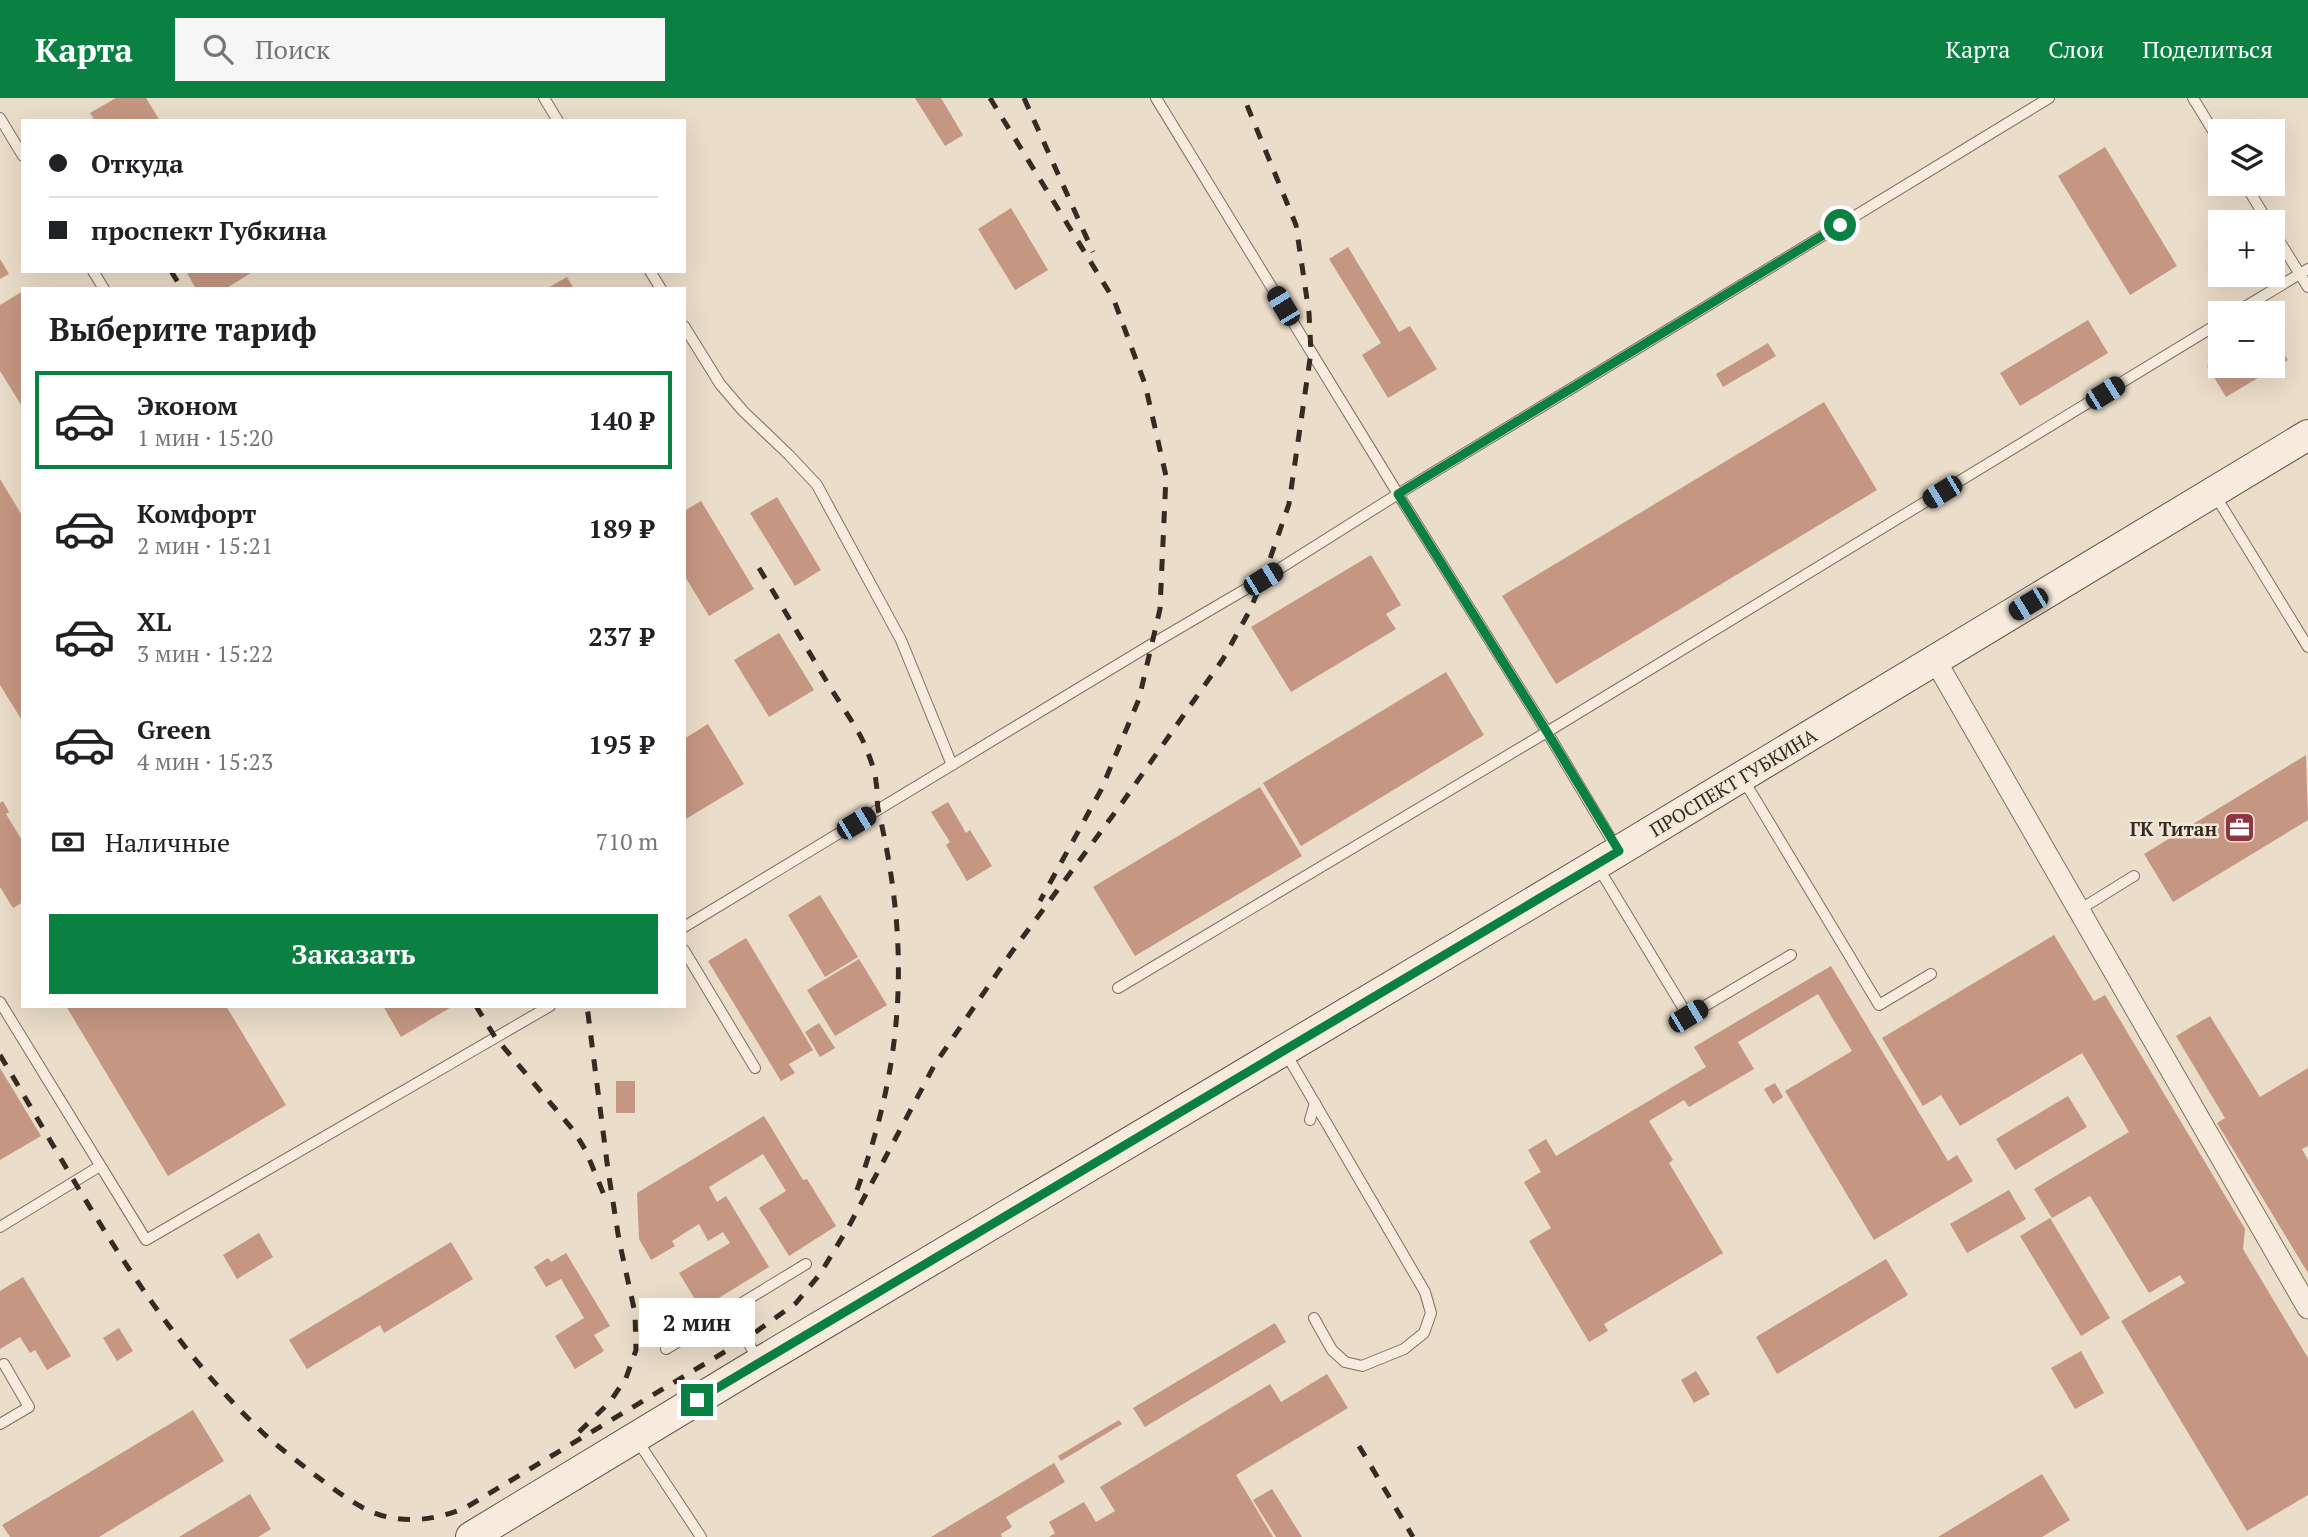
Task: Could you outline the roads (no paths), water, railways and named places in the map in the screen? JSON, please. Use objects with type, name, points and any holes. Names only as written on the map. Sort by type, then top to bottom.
[{"type":"main road","name":"ПРОСПЕКТ ГУБКИНА","points":[[471,1537],[1284,1049],[1608,858],[2308,435]]},
{"type":"street","points":[[1935,660],[2308,1308]]},
{"type":"lane","points":[[544,98],[557,119]]},
{"type":"lane","points":[[1156,98],[1547,732],[1688,1016],[1790,955]]},
{"type":"lane","points":[[686,926],[1263,579],[2049,98]]},
{"type":"lane","points":[[2193,98],[2208,123]]},
{"type":"lane","points":[[0,118],[21,153]]},
{"type":"lane","points":[[2285,247],[2304,272],[2308,287]]},
{"type":"lane","points":[[2255,301],[2304,272]]},
{"type":"lane","points":[[686,329],[720,384],[743,411],[817,485],[901,640],[952,765]]},
{"type":"lane","points":[[1118,988],[1547,732],[2208,330]]},
{"type":"lane","points":[[2213,492],[2308,647]]},
{"type":"lane","points":[[1742,777],[1879,1005],[1931,974]]},
{"type":"lane","points":[[2079,910],[2134,876]]},
{"type":"lane","points":[[686,953],[755,1068]]},
{"type":"lane","points":[[0,1002],[146,1240],[547,1008]]},
{"type":"lane","points":[[1284,1049],[1425,1292],[1431,1313],[1424,1333],[1404,1349],[1362,1366],[1345,1362],[1332,1350],[1314,1318]]},
{"type":"lane","points":[[1310,1120],[1315,1102]]},
{"type":"lane","points":[[0,1227],[100,1166]]},
{"type":"lane","points":[[666,1349],[806,1264]]},
{"type":"lane","points":[[729,1311],[760,1362]]},
{"type":"lane","points":[[0,1424],[29,1406],[4,1364]]},
{"type":"lane","points":[[635,1437],[701,1537]]},
{"type":"railway","points":[[990,98],[1114,300],[1145,384],[1166,476],[1160,609],[1139,699],[1101,790],[1040,901]]},
{"type":"railway","points":[[1024,98],[1093,252]]},
{"type":"railway","points":[[0,1055],[117,1250],[183,1344],[219,1387],[271,1440],[341,1494],[378,1514],[398,1519],[418,1519],[437,1517],[465,1508],[746,1339],[796,1303],[820,1274],[849,1226],[935,1064],[1011,953],[1122,803],[1223,659],[1250,610],[1263,579],[1289,504],[1311,352],[1309,313],[1296,225],[1244,98]]},
{"type":"railway","points":[[172,273],[181,287]]},
{"type":"railway","points":[[759,568],[863,741],[877,786],[878,809],[889,863],[896,912],[897,1007],[884,1101],[854,1198]]},
{"type":"railway","points":[[477,1008],[495,1037],[574,1131],[586,1151],[606,1200]]},
{"type":"railway","points":[[579,1432],[610,1402],[626,1378],[636,1350],[635,1313],[619,1240],[608,1170],[587,1008]]},
{"type":"railway","points":[[1359,1446],[1413,1537]]},
{"type":"place","name":"ГК Титан","points":[[2240,828]]}]
